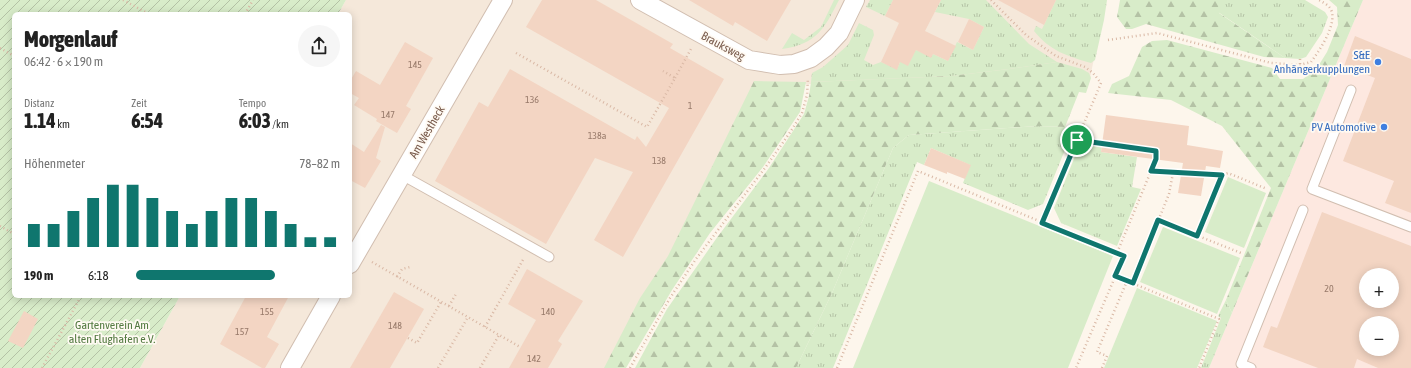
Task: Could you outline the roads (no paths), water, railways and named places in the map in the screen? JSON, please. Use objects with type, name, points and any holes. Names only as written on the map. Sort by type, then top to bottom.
[{"type":"street","name":"Am Westheck","points":[[353,259],[503,0]]},
{"type":"street","name":"Brauksweg","points":[[640,0],[749,60],[780,66],[794,64],[810,58],[826,47],[839,32],[855,0]]},
{"type":"street","points":[[290,368],[331,298]]},
{"type":"lane","points":[[1351,90],[1312,189],[1411,227]]},
{"type":"lane","points":[[402,175],[549,257]]},
{"type":"lane","points":[[1251,368],[1241,364],[1303,210]]},
{"type":"place","name":"S&E Anhängerkupplungen","points":[[1378,62]]},
{"type":"place","name":"PV Automotive","points":[[1384,127]]},
{"type":"park label","name":"Gartenverein Am alten Flughafen e.V.","points":[[112,332]]}]
